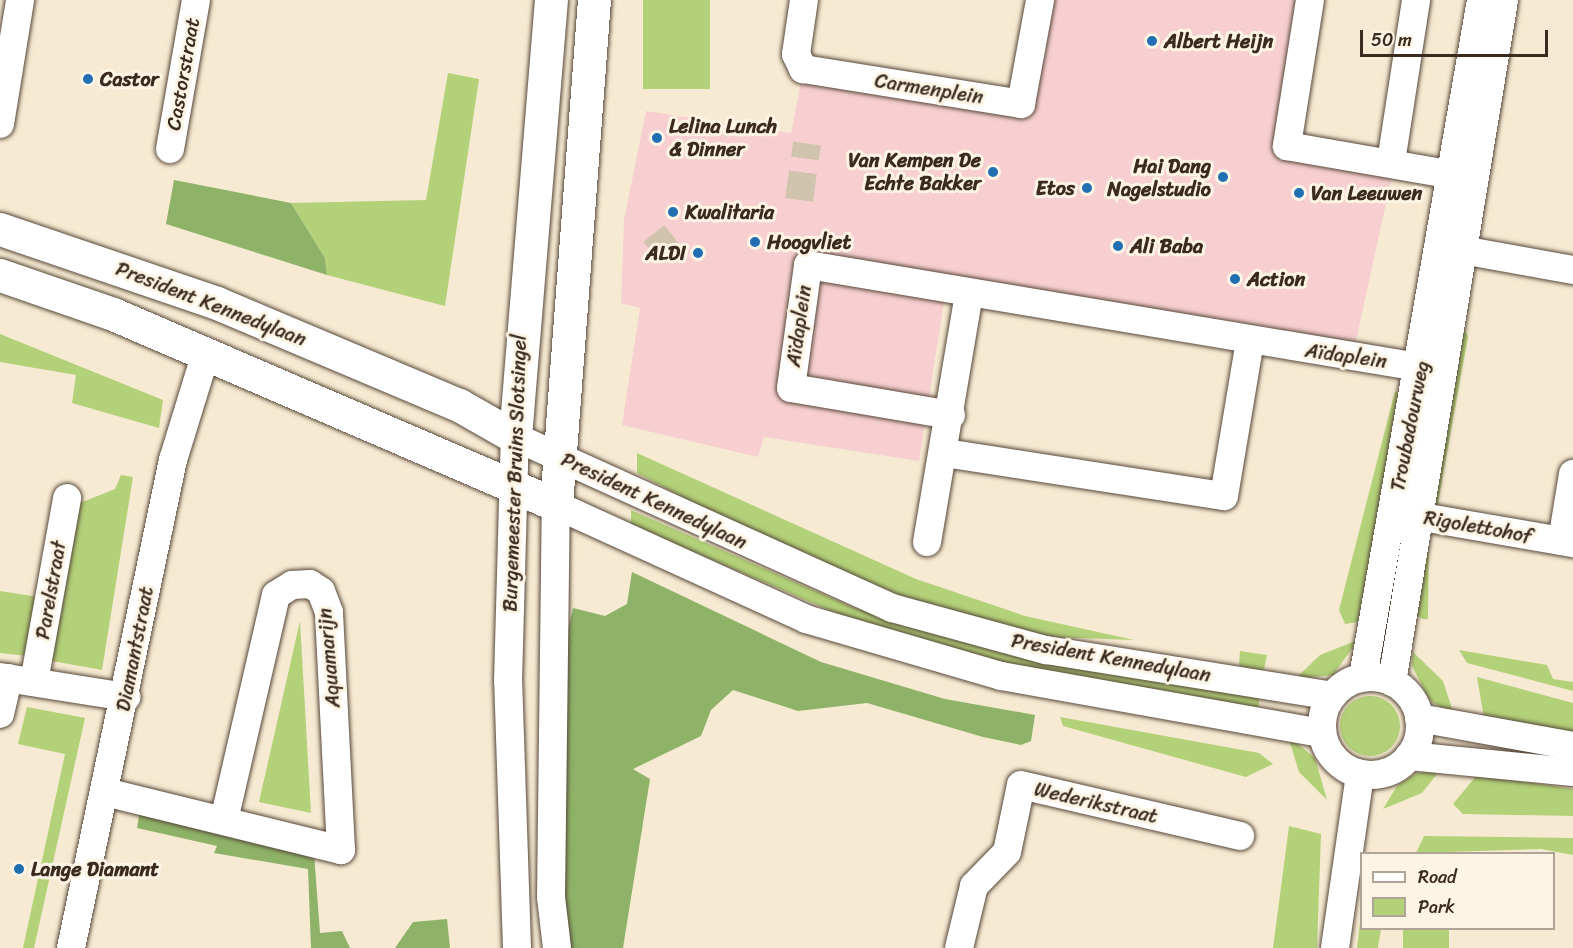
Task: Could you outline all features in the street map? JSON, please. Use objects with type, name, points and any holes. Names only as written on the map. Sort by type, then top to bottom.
[{"type":"main road","name":"Burgemeester Bruins Slotsingel","points":[[515,436],[551,0]]},
{"type":"main road","points":[[556,505],[594,0]]},
{"type":"main road","name":"President Kennedylaan","points":[[2,226],[217,303],[459,405],[515,436]]},
{"type":"main road","name":"President Kennedylaan","points":[[0,275],[206,353],[556,505]]},
{"type":"street","points":[[0,124],[20,0]]},
{"type":"street","name":"Castorstraat","points":[[170,149],[196,0]]},
{"type":"street","name":"Carmenplein","points":[[804,0],[796,54],[803,69],[1021,104],[1040,0]]},
{"type":"street","points":[[1310,0],[1287,146],[1464,176]]},
{"type":"street","points":[[1391,162],[1416,0]]},
{"type":"street","name":"Troubadourweg","points":[[1392,682],[1406,515],[1494,4]]},
{"type":"street","name":"Troubadourweg","points":[[1431,369],[1462,250],[1464,176]]},
{"type":"street","points":[[1462,250],[1573,270]]},
{"type":"street","name":"Aïdaplein","points":[[951,415],[791,388],[807,266],[1250,341],[1431,369]]},
{"type":"street","points":[[927,542],[945,453],[969,294]]},
{"type":"street","points":[[945,453],[1224,496],[1250,341]]},
{"type":"street","name":"Diamantstraat","points":[[71,948],[190,395],[206,353]]},
{"type":"street","name":"President Kennedylaan","points":[[515,436],[892,608],[1046,650],[1332,696]]},
{"type":"street","name":"Burgemeester Bruins Slotsingel","points":[[515,436],[511,486],[508,681],[517,948]]},
{"type":"street","name":"Rigolettohof","points":[[1406,515],[1568,542],[1573,474]]},
{"type":"street","name":"Parelstraat","points":[[0,714],[14,679],[67,498]]},
{"type":"street","points":[[556,505],[551,897],[557,948]]},
{"type":"street","name":"President Kennedylaan","points":[[556,505],[806,619],[1001,676],[1322,733]]},
{"type":"street","name":"Troubadourweg","points":[[1363,677],[1406,515]]},
{"type":"street","name":"Aquamarijn","points":[[105,792],[341,850],[329,612],[321,591],[310,584],[292,585],[276,595],[224,820]]},
{"type":"street","points":[[1363,677],[1392,682],[1407,693],[1419,718],[1409,756],[1387,772],[1360,774],[1335,759],[1322,733],[1332,696],[1363,677]]},
{"type":"street","points":[[14,679],[126,697]]},
{"type":"street","points":[[1419,718],[1573,746]]},
{"type":"street","points":[[1409,756],[1573,771]]},
{"type":"street","points":[[1335,948],[1360,774]]},
{"type":"street","name":"Wederikstraat","points":[[959,948],[974,886],[1007,852],[1021,785],[1240,836]]},
{"type":"shaded area","points":[[1053,0],[1303,0],[1280,153],[1392,176],[1354,350],[947,283],[919,461],[764,437],[758,457],[622,425],[640,308],[621,303],[624,220],[646,111],[791,133],[802,76],[1031,112]]},
{"type":"green space","points":[[643,0],[710,0],[710,89],[643,89]]},
{"type":"green space","points":[[448,73],[479,79],[445,306],[327,275],[325,258],[291,203],[426,200]]},
{"type":"green space","points":[[174,180],[291,203],[325,258],[327,275],[166,224]]},
{"type":"green space","points":[[1465,330],[1468,337],[1437,508],[1430,506],[1452,356]]},
{"type":"green space","points":[[0,334],[163,400],[159,428],[72,403],[76,375],[0,362]]},
{"type":"green space","points":[[1395,391],[1406,401],[1365,621],[1345,624],[1339,610]]},
{"type":"green space","points":[[637,453],[916,579],[1025,616],[1134,640],[1023,636],[907,598],[771,544],[637,473]]},
{"type":"green space","points":[[121,475],[133,477],[102,670],[52,661],[80,503],[115,489]]},
{"type":"green space","points":[[631,510],[852,607],[953,638],[1260,693],[1258,711],[1068,680],[866,626],[631,525]]},
{"type":"green space","points":[[1429,532],[1428,619],[1422,619],[1411,610]]},
{"type":"green space","points":[[632,572],[821,662],[945,699],[1035,715],[1031,741],[1021,745],[983,737],[867,703],[798,711],[733,690],[711,710],[701,736],[633,769],[650,779],[623,948],[569,948],[561,866],[567,635],[573,608],[605,616],[627,604]]},
{"type":"green space","points":[[0,591],[38,597],[28,656],[0,653]]},
{"type":"green space","points":[[300,621],[311,813],[259,802]]},
{"type":"green space","points":[[1358,640],[1333,675],[1295,679],[1320,655]]},
{"type":"green space","points":[[1459,650],[1547,665],[1553,679],[1573,682],[1573,691],[1467,663]]},
{"type":"green space","points":[[1240,651],[1267,655],[1263,674],[1239,665]]},
{"type":"green space","points":[[1413,652],[1443,681],[1454,715],[1430,701],[1412,666]]},
{"type":"green space","points":[[1477,677],[1573,703],[1573,738],[1485,724]]},
{"type":"green space","points":[[1370,696],[1391,705],[1400,726],[1391,747],[1370,756],[1349,747],[1340,726],[1349,705]]},
{"type":"green space","points":[[27,707],[85,718],[34,948],[23,948],[65,754],[18,744]]},
{"type":"green space","points":[[1060,717],[1259,753],[1273,764],[1246,777],[1063,726]]},
{"type":"green space","points":[[1288,736],[1315,758],[1327,800],[1299,772]]},
{"type":"green space","points":[[1441,769],[1422,793],[1383,809],[1397,786],[1415,774]]},
{"type":"green space","points":[[1477,775],[1573,789],[1573,816],[1463,814],[1453,804]]},
{"type":"green space","points":[[140,810],[314,853],[320,933],[342,931],[350,948],[311,948],[308,869],[214,853],[217,846],[137,828]]},
{"type":"green space","points":[[1289,826],[1321,834],[1317,948],[1273,948]]},
{"type":"green space","points":[[1424,836],[1573,838],[1573,855],[1541,849],[1416,852]]},
{"type":"green space","points":[[447,919],[450,948],[395,948],[413,922]]},
{"type":"green space","points":[[1360,922],[1360,930],[1381,930],[1378,948],[1357,948]]},
{"type":"green space","points":[[1403,930],[1449,930],[1449,948],[1403,948]]},
{"type":"tunnel","points":[[799,200],[807,144]]},
{"type":"tunnel","points":[[652,253],[673,236]]},
{"type":"place","name":"Albert Heijn","points":[[1152,41]]},
{"type":"place","name":"Castor","points":[[88,79]]},
{"type":"place","name":"Lelina Lunch & Dinner","points":[[657,138]]},
{"type":"place","name":"Van Kempen De Echte Bakker","points":[[993,172]]},
{"type":"place","name":"Hai Dang Nagelstudio","points":[[1223,177]]},
{"type":"place","name":"Etos","points":[[1087,188]]},
{"type":"place","name":"Van Leeuwen","points":[[1299,193]]},
{"type":"place","name":"Kwalitaria","points":[[673,212]]},
{"type":"place","name":"Hoogvliet","points":[[755,242]]},
{"type":"place","name":"Ali Baba","points":[[1118,246]]},
{"type":"place","name":"ALDI","points":[[698,253]]},
{"type":"place","name":"Action","points":[[1235,279]]},
{"type":"place","name":"Lange Diamant","points":[[19,869]]}]
